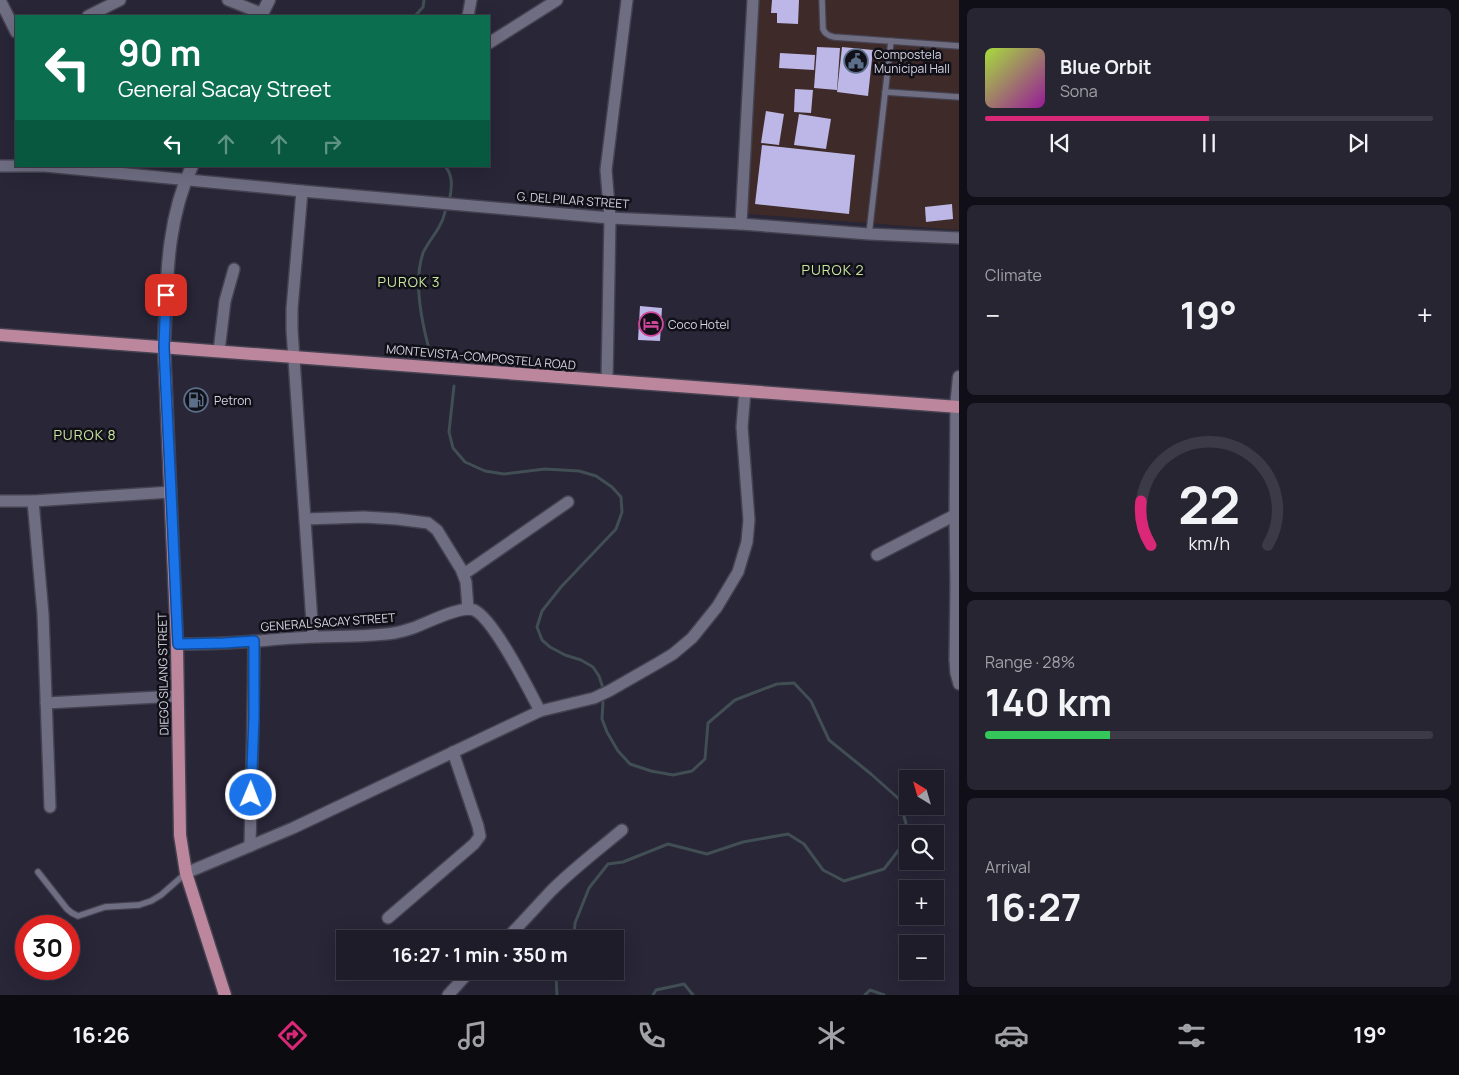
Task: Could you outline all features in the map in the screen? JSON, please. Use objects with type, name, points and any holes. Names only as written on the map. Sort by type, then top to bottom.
[{"type":"main road","points":[[262,15],[269,0]]},
{"type":"main road","points":[[164,347],[169,243],[178,202],[185,179],[191,167]]},
{"type":"main road","name":"MONTEVISTA-COMPOSTELA ROAD","points":[[0,335],[957,407]]},
{"type":"main road","name":"DIEGO SILANG STREET","points":[[164,347],[178,644],[180,835],[186,873],[225,995]]},
{"type":"main road","points":[[957,407],[959,377]]},
{"type":"street","points":[[0,0],[15,30]]},
{"type":"street","points":[[90,15],[120,0]]},
{"type":"street","points":[[228,0],[262,15]]},
{"type":"street","points":[[468,15],[471,0]]},
{"type":"street","points":[[490,42],[557,0]]},
{"type":"street","points":[[607,381],[610,218],[606,170],[627,0]]},
{"type":"street","points":[[741,224],[753,0]]},
{"type":"street","name":"G. DEL PILAR STREET","points":[[0,166],[15,166]]},
{"type":"street","name":"G. DEL PILAR STREET","points":[[56,167],[610,218],[741,224],[869,234],[959,238]]},
{"type":"street","points":[[302,191],[292,309],[292,330],[313,637]]},
{"type":"street","points":[[219,351],[225,301],[234,269]]},
{"type":"street","points":[[186,873],[293,828],[540,711],[594,698],[673,654],[692,638],[717,607],[738,572],[744,557],[749,520],[742,427],[746,391]]},
{"type":"street","points":[[957,407],[954,660],[959,684]]},
{"type":"street","points":[[0,501],[33,501],[171,492]]},
{"type":"street","points":[[33,501],[43,614],[50,807]]},
{"type":"street","points":[[464,574],[568,502]]},
{"type":"street","points":[[877,555],[955,515]]},
{"type":"street","points":[[305,519],[364,518],[406,520],[428,523],[437,530],[464,574],[468,609],[474,610],[489,624],[513,660],[540,711]]},
{"type":"street","name":"GENERAL SACAY STREET","points":[[178,644],[368,636],[393,633],[411,629],[453,612],[468,609]]},
{"type":"street","points":[[250,846],[254,641]]},
{"type":"street","points":[[46,703],[178,696]]},
{"type":"street","points":[[388,918],[474,844],[480,836],[453,752]]},
{"type":"street","points":[[515,930],[573,870],[622,830]]},
{"type":"street","points":[[448,995],[462,980]]},
{"type":"lane","points":[[822,0],[823,29],[829,36],[959,46]]},
{"type":"lane","points":[[869,234],[891,41]]},
{"type":"lane","points":[[885,92],[959,97]]},
{"type":"lane","points":[[38,872],[67,910],[78,916],[105,907],[139,905],[151,901],[161,895],[186,873]]},
{"type":"shaded area","points":[[759,0],[959,0],[959,230],[748,214]]},
{"type":"building","points":[[772,0],[799,0],[798,24],[777,23],[777,13],[771,13]]},
{"type":"building","points":[[817,47],[840,48],[837,90],[814,88]]},
{"type":"building","name":"Compostela Municipal Hall","points":[[842,47],[873,50],[868,96],[837,92]]},
{"type":"building","points":[[780,53],[815,55],[814,70],[779,68]]},
{"type":"building","points":[[795,89],[813,90],[811,113],[794,112]]},
{"type":"building","points":[[766,111],[784,114],[779,145],[761,143]]},
{"type":"building","points":[[799,114],[831,119],[826,149],[794,145]]},
{"type":"building","points":[[762,145],[855,155],[849,214],[755,204]]},
{"type":"building","points":[[952,204],[953,219],[926,222],[925,207]]},
{"type":"building","points":[[640,306],[662,308],[660,341],[638,340]]},
{"type":"building","name":"Petron","points":[[189,390],[203,390],[203,409],[189,409]]},
{"type":"waterway","points":[[416,15],[423,7],[424,0]]},
{"type":"waterway","points":[[446,167],[451,181],[450,197]]},
{"type":"waterway","points":[[430,353],[420,303],[420,265],[426,246],[440,225],[445,212]]},
{"type":"waterway","points":[[454,386],[449,432],[453,448],[465,462],[485,471],[504,474],[545,469],[579,471],[596,476],[612,487],[621,497],[622,512],[616,529],[561,587],[542,611],[537,627],[542,640],[550,647],[593,667],[599,676],[603,688]]},
{"type":"waterway","points":[[603,702],[602,719],[607,732],[618,751],[630,764],[651,771],[673,775],[692,771],[705,759],[708,723],[735,700],[777,684],[794,683],[811,701],[829,740],[899,799],[906,825]]},
{"type":"waterway","points":[[575,930],[575,923],[589,888],[608,864],[623,862],[668,844],[707,854],[743,842],[788,834],[804,844],[823,870],[844,881],[884,869],[899,850]]},
{"type":"waterway","points":[[556,980],[557,995]]},
{"type":"waterway","points":[[653,995],[656,990],[684,984],[693,995]]},
{"type":"waterway","points":[[865,995],[870,990],[884,995]]},
{"type":"place","name":"Compostela Municipal Hall","points":[[856,61]]},
{"type":"place","name":"Coco Hotel","points":[[651,324]]},
{"type":"place","name":"Petron","points":[[196,400]]},
{"type":"district","name":"PUROK 2","points":[[833,269]]},
{"type":"district","name":"PUROK 3","points":[[409,281]]},
{"type":"district","name":"PUROK 8","points":[[85,434]]},
{"type":"route","points":[[166,295],[164,347],[178,644],[254,641],[251,795]]}]
